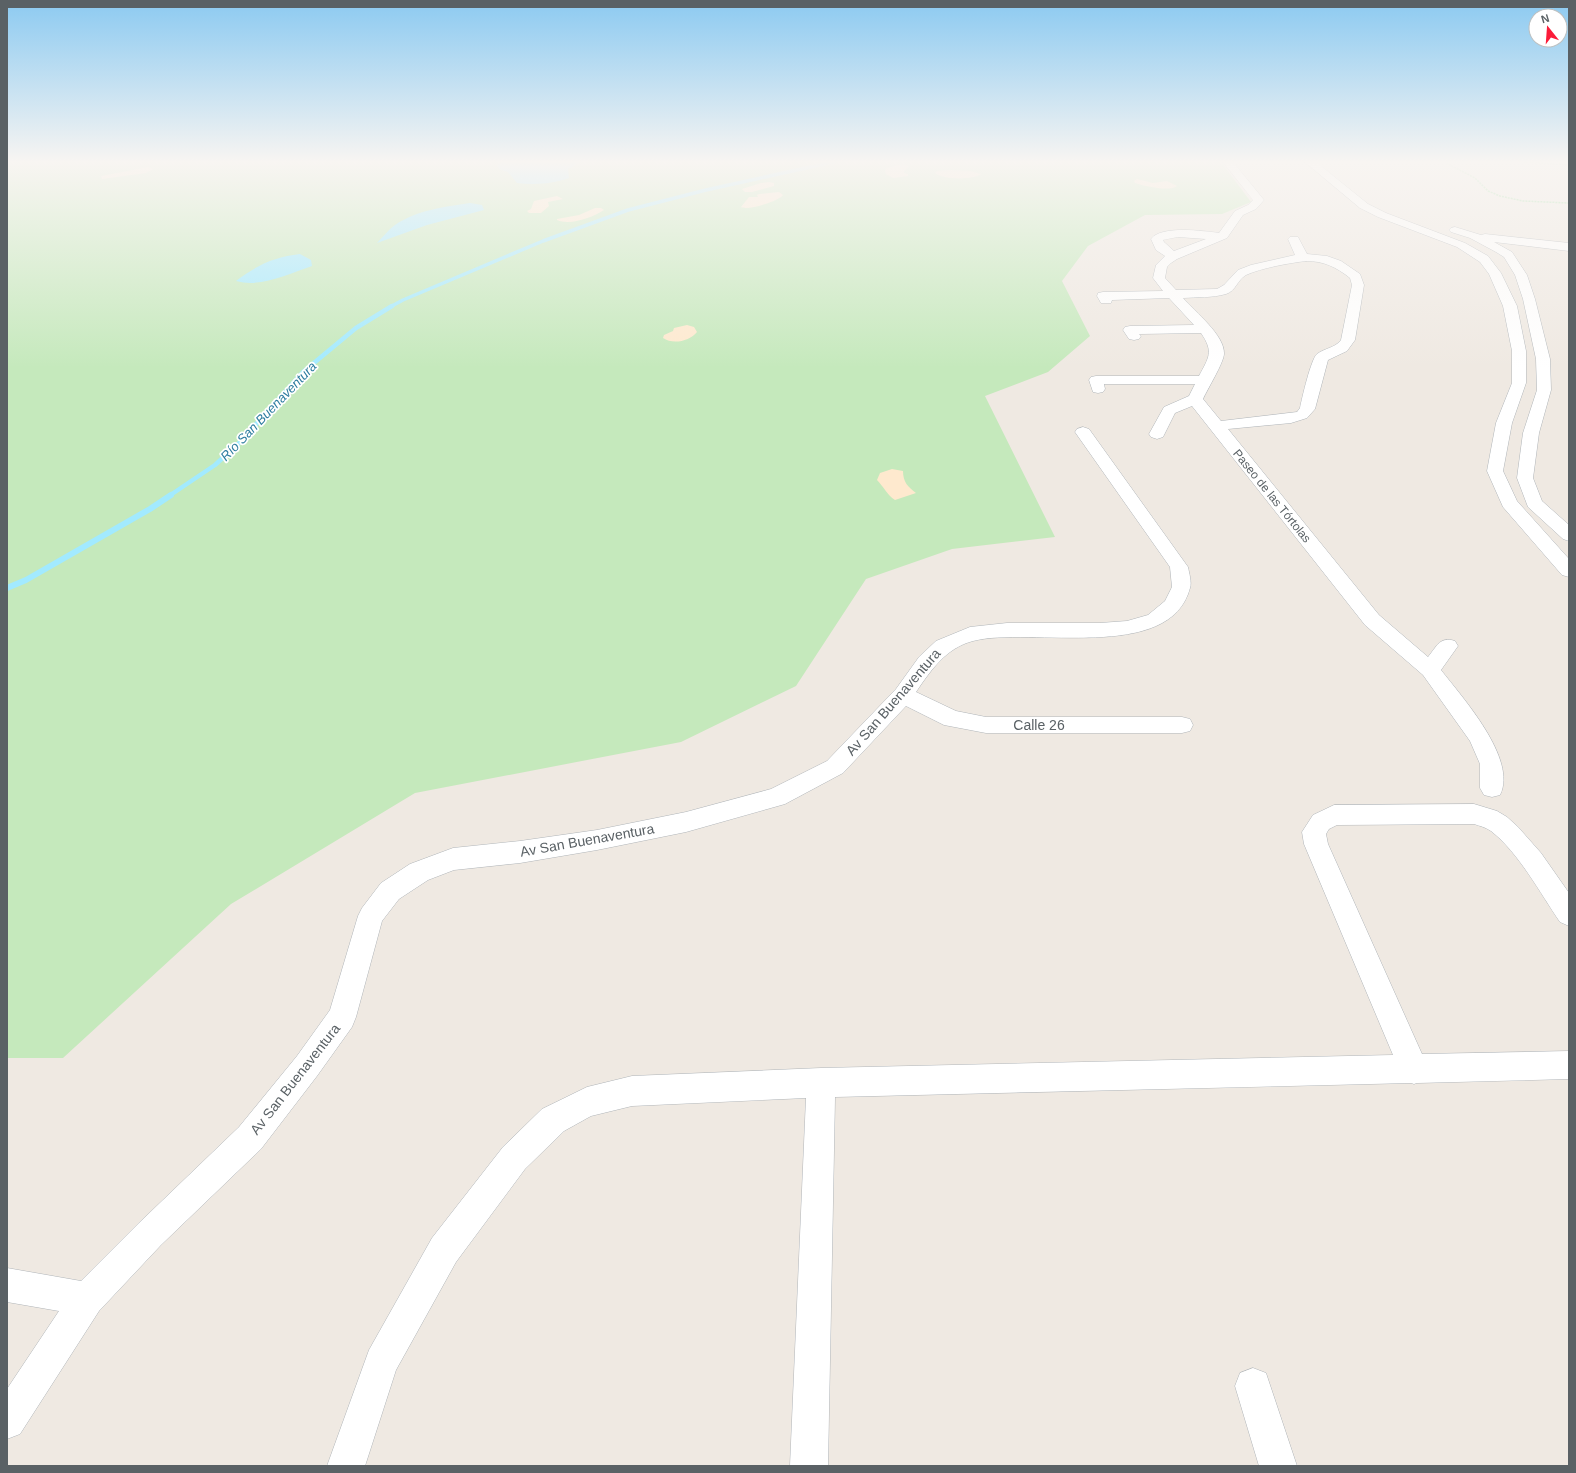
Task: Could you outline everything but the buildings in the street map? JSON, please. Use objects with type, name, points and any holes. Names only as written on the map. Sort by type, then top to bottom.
[{"type":"street","points":[[1157,434],[1170,410],[1195,399],[1217,355],[1215,343],[1159,278],[1160,267],[1173,256],[1223,236],[1227,231]]},
{"type":"street","points":[[1426,231],[1461,245],[1484,259],[1495,273],[1510,306],[1519,351],[1519,383],[1504,423],[1495,471],[1509,503],[1569,571]]},
{"type":"street","points":[[1455,231],[1474,236],[1567,247]]},
{"type":"street","points":[[1173,256],[1157,243],[1157,239],[1161,236],[1170,234],[1223,236]]},
{"type":"street","points":[[1474,236],[1500,249],[1508,256],[1521,275],[1530,299],[1543,359],[1544,390],[1531,433],[1525,478],[1534,503],[1569,535]]},
{"type":"street","points":[[1294,239],[1302,257]]},
{"type":"street","points":[[1484,259],[1567,247]]},
{"type":"street","points":[[1106,300],[1103,296],[1214,293],[1230,287],[1233,279],[1245,271],[1302,257],[1325,258],[1339,263],[1356,277],[1358,285],[1348,340],[1342,348],[1328,353],[1321,358],[1307,409],[1302,415],[1291,418],[1216,426]]},
{"type":"street","points":[[1134,336],[1130,330],[1204,329]]},
{"type":"street","points":[[1098,389],[1096,380],[1204,380]]},
{"type":"street","name":"Paseo de las Tórtolas","points":[[1195,399],[1372,620],[1430,670],[1479,738],[1491,764],[1492,788]]},
{"type":"street","name":"Av San Buenaventura","points":[[7,1421],[87,1299],[150,1234],[250,1138],[307,1066],[342,1017],[371,916],[390,891],[419,872],[453,859],[520,852],[597,840],[686,822],[777,797],[836,767],[903,695],[926,662],[943,646],[970,634],[1007,630],[1100,630],[1127,628],[1155,620],[1173,605],[1181,587],[1179,567],[1083,432]]},
{"type":"street","points":[[1430,670],[1448,646]]},
{"type":"street","name":"Calle 26","points":[[903,695],[952,719],[986,725],[1182,725]]},
{"type":"street","points":[[1414,1070],[1316,844],[1314,832],[1321,822],[1334,815],[1474,814],[1490,818],[1514,837],[1569,914]]},
{"type":"street","points":[[346,1466],[381,1362],[444,1250],[514,1158],[553,1120],[587,1102],[632,1091],[821,1083],[1414,1070],[1569,1065]]},
{"type":"street","points":[[810,1466],[821,1083]]},
{"type":"street","points":[[7,1286],[87,1299]]},
{"type":"street","points":[[1253,1386],[1278,1466]]},
{"type":"green space","points":[[7,231],[1116,231],[1088,246],[1062,281],[1090,336],[1048,372],[985,396],[1055,537],[952,549],[866,579],[796,686],[681,742],[415,793],[231,904],[63,1058],[7,1058]]},
{"type":"sand","points":[[687,325],[694,327],[697,332],[690,338],[676,342],[663,338],[664,335],[673,331],[674,328]]},
{"type":"sand","points":[[892,469],[903,471],[906,484],[916,493],[895,500],[890,496],[877,480],[880,473]]},
{"type":"water","points":[[388,231],[411,231],[377,243]]},
{"type":"water","points":[[300,254],[311,260],[312,266],[274,279],[255,283],[236,281],[251,270],[266,263],[282,257]]},
{"type":"waterway","name":"Río San Buenaventura","points":[[390,307],[403,300],[543,241],[571,231]]},
{"type":"waterway","name":"Río San Buenaventura","points":[[169,496],[215,465],[238,444],[303,372],[356,328],[392,306]]},
{"type":"waterway","name":"Río San Buenaventura","points":[[7,588],[26,580],[150,509],[171,495]]}]
